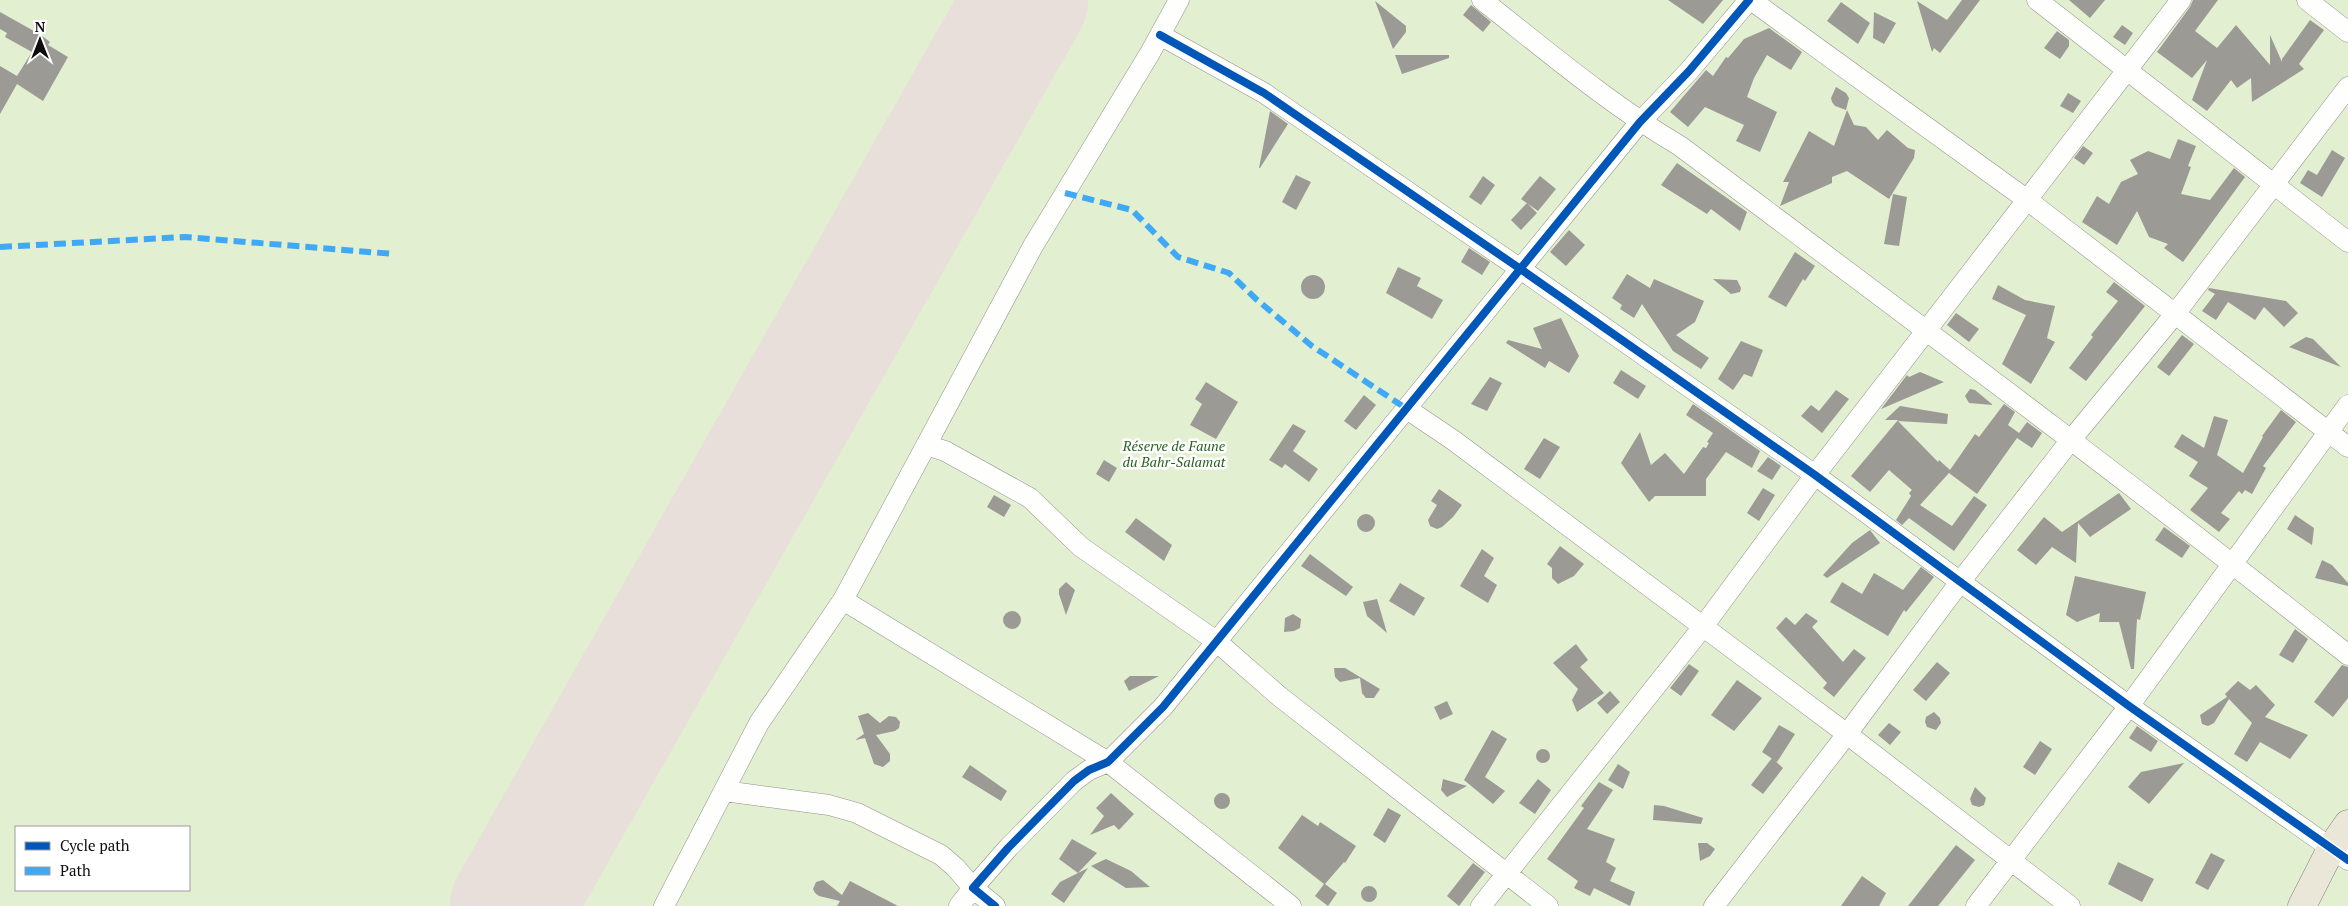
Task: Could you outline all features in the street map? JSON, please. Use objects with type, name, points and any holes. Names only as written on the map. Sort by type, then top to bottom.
[{"type":"main road","points":[[2302,906],[2340,854],[2348,824]]},
{"type":"street","points":[[664,906],[759,723],[843,600],[1033,246],[1160,35],[1179,0]]},
{"type":"street","points":[[1482,0],[1606,98],[1640,122],[1680,146],[1927,332],[2233,564],[2348,655]]},
{"type":"street","points":[[959,906],[1008,848],[1074,781],[1089,770],[1108,762],[1163,707],[1407,409],[1519,268],[1640,122],[1689,71],[1750,0],[2026,199],[2348,447]]},
{"type":"street","points":[[2037,0],[2348,242]]},
{"type":"street","points":[[1481,906],[1702,628],[1815,475],[2181,0]]},
{"type":"street","points":[[2307,0],[2348,32]]},
{"type":"street","points":[[1160,35],[1264,93],[1519,268],[1815,475],[2129,706],[2340,854]]},
{"type":"street","points":[[1714,906],[1847,734],[1960,582],[2070,441],[2175,314],[2348,87]]},
{"type":"street","points":[[1976,906],[2129,706],[2348,405]]},
{"type":"street","points":[[1407,409],[1453,440],[1702,628],[1847,734],[2070,906]]},
{"type":"street","points":[[926,445],[945,451],[1030,498],[1081,547],[1216,640],[1279,696],[1548,906]]},
{"type":"street","points":[[843,600],[1108,762],[1290,906]]},
{"type":"street","points":[[724,791],[829,805],[857,813],[941,855],[956,868],[973,888],[995,906]]},
{"type":"green space","name":"Réserve de Faune du Bahr-Salamat","points":[[0,0],[2348,0],[2348,906],[0,906]]},
{"type":"building","points":[[1668,0],[1723,0],[1703,24]]},
{"type":"building","points":[[1962,0],[1980,0],[1940,53],[1934,48],[1932,52],[1917,1],[1947,20]]},
{"type":"building","points":[[2069,0],[2105,0],[2090,18]]},
{"type":"building","points":[[2193,0],[2218,0],[2195,31],[2217,48],[2236,25],[2270,65],[2270,35],[2282,62],[2282,59],[2310,20],[2324,30],[2299,64],[2304,69],[2252,102],[2251,78],[2237,88],[2231,80],[2207,111],[2192,100],[2207,60],[2192,78],[2157,52],[2190,7]]},
{"type":"building","points":[[1375,1],[1406,26],[1406,32],[1393,49]]},
{"type":"building","points":[[1841,2],[1870,23],[1858,44],[1827,21]]},
{"type":"building","points":[[1471,5],[1491,22],[1483,32],[1463,15]]},
{"type":"building","points":[[0,12],[41,35],[50,42],[48,45],[68,57],[43,101],[17,84],[0,114],[0,66],[17,76],[32,52],[5,37],[7,33],[0,29]]},
{"type":"building","points":[[1874,12],[1896,23],[1884,44],[1873,38]]},
{"type":"building","points":[[2122,25],[2133,33],[2125,45],[2113,37]]},
{"type":"building","points":[[1769,28],[1802,52],[1791,70],[1767,55],[1754,78],[1747,97],[1777,112],[1760,152],[1736,141],[1744,125],[1705,107],[1688,127],[1670,112],[1706,70],[1713,76],[1726,57],[1728,58],[1744,39]]},
{"type":"building","points":[[2057,31],[2069,40],[2069,46],[2060,59],[2044,48]]},
{"type":"building","points":[[1395,55],[1449,55],[1449,58],[1402,74]]},
{"type":"building","points":[[1836,87],[1846,93],[1849,98],[1846,110],[1835,106],[1832,102],[1831,98]]},
{"type":"building","points":[[2068,93],[2081,101],[2073,113],[2060,106]]},
{"type":"building","points":[[1847,110],[1854,125],[1866,127],[1878,140],[1887,130],[1908,148],[1915,150],[1914,158],[1889,199],[1847,171],[1832,177],[1832,183],[1780,206],[1789,182],[1783,182],[1809,131],[1834,146]]},
{"type":"building","points":[[1270,111],[1288,124],[1259,168]]},
{"type":"building","points":[[2178,139],[2196,146],[2188,166],[2191,167],[2181,194],[2210,200],[2234,168],[2245,177],[2183,262],[2164,248],[2168,244],[2149,237],[2137,211],[2117,245],[2082,222],[2097,196],[2109,204],[2121,182],[2138,174],[2130,160],[2148,151],[2170,159]]},
{"type":"building","points":[[2083,146],[2093,153],[2084,165],[2074,158]]},
{"type":"building","points":[[2332,150],[2345,158],[2322,197],[2300,183],[2308,170],[2317,175]]},
{"type":"building","points":[[1677,163],[1747,212],[1740,231],[1711,209],[1707,214],[1661,185]]},
{"type":"building","points":[[1296,175],[1311,182],[1296,210],[1282,202]]},
{"type":"building","points":[[1483,176],[1495,185],[1481,205],[1469,197]]},
{"type":"building","points":[[1540,176],[1556,189],[1538,211],[1521,199]]},
{"type":"building","points":[[1893,194],[1907,197],[1899,246],[1884,244]]},
{"type":"building","points":[[1527,203],[1537,213],[1521,230],[1511,220]]},
{"type":"building","points":[[1569,230],[1585,245],[1566,266],[1550,252]]},
{"type":"building","points":[[1469,248],[1490,262],[1482,275],[1461,262]]},
{"type":"building","points":[[1795,252],[1815,266],[1805,281],[1803,279],[1786,307],[1768,297]]},
{"type":"building","points":[[1398,267],[1421,278],[1417,286],[1443,300],[1432,319],[1386,293]]},
{"type":"building","points":[[1627,274],[1650,288],[1654,279],[1704,301],[1695,322],[1676,335],[1709,358],[1701,369],[1673,351],[1642,304],[1634,318],[1620,309],[1622,305],[1612,298]]},
{"type":"building","points":[[1313,275],[1322,278],[1325,287],[1322,296],[1313,299],[1304,296],[1301,287],[1304,278]]},
{"type":"building","points":[[1713,279],[1737,280],[1741,288],[1740,292],[1731,294]]},
{"type":"building","points":[[2114,282],[2145,306],[2086,381],[2069,368],[2093,337],[2091,335],[2118,301],[2106,292]]},
{"type":"building","points":[[1998,285],[2025,300],[2055,306],[2047,338],[2055,342],[2031,384],[2002,364],[2026,315],[1992,299]]},
{"type":"building","points":[[2209,288],[2286,301],[2298,313],[2284,327],[2264,307],[2255,320],[2228,302],[2216,320],[2202,311],[2215,294],[2208,290]]},
{"type":"building","points":[[1956,313],[1979,329],[1969,342],[1947,325]]},
{"type":"building","points":[[1561,318],[1579,356],[1569,373],[1549,361],[1545,368],[1506,343],[1508,340],[1542,349],[1533,328]]},
{"type":"building","points":[[2182,335],[2194,344],[2169,376],[2157,367]]},
{"type":"building","points":[[2306,337],[2313,339],[2341,367],[2289,347]]},
{"type":"building","points":[[1741,341],[1763,350],[1752,377],[1744,374],[1733,390],[1718,379]]},
{"type":"building","points":[[1621,370],[1646,386],[1638,399],[1613,383]]},
{"type":"building","points":[[1920,372],[1944,382],[1881,409],[1907,375],[1909,377]]},
{"type":"building","points":[[1490,377],[1502,383],[1487,411],[1471,404]]},
{"type":"building","points":[[1206,382],[1238,402],[1216,439],[1190,425],[1202,404],[1195,399]]},
{"type":"building","points":[[1970,389],[1975,390],[1993,405],[1969,403],[1965,396]]},
{"type":"building","points":[[1836,390],[1849,399],[1822,433],[1801,416],[1811,405],[1819,411]]},
{"type":"building","points":[[1364,395],[1376,405],[1356,430],[1344,421]]},
{"type":"building","points":[[1693,404],[1760,451],[1752,468],[1726,452],[1706,479],[1706,496],[1655,496],[1649,502],[1621,463],[1640,432],[1651,465],[1665,453],[1684,474],[1703,447],[1706,448],[1709,443],[1707,442],[1713,433],[1686,415]]},
{"type":"building","points":[[2004,404],[2015,412],[2008,425],[2019,433],[2027,422],[2042,433],[2032,448],[2017,438],[1977,494],[1949,473],[1920,505],[1952,526],[1974,496],[1987,505],[1954,551],[1909,518],[1902,525],[1896,520],[1911,496],[1909,493],[1912,490],[1889,470],[1870,492],[1851,476],[1898,420],[1885,420],[1900,406],[1948,414],[1947,424],[1898,421],[1938,462],[1939,460],[1950,470],[1975,434],[1979,437]]},
{"type":"building","points":[[2281,410],[2296,422],[2263,466],[2266,468],[2252,494],[2245,490],[2242,494],[2239,491],[2221,513],[2230,519],[2219,532],[2190,510],[2208,488],[2189,476],[2198,462],[2174,447],[2182,434],[2204,448],[2214,416],[2228,420],[2217,455],[2243,473],[2262,436]]},
{"type":"building","points":[[1293,424],[1306,431],[1293,451],[1318,469],[1309,482],[1285,464],[1282,468],[1269,460]]},
{"type":"building","points":[[1544,438],[1560,447],[1540,479],[1524,469]]},
{"type":"building","points":[[1768,457],[1781,466],[1772,480],[1757,471]]},
{"type":"building","points":[[1104,460],[1117,468],[1109,482],[1096,474]]},
{"type":"building","points":[[1763,488],[1775,495],[1759,521],[1747,513]]},
{"type":"building","points":[[1439,489],[1462,505],[1453,517],[1437,529],[1430,526],[1428,520],[1437,505],[1431,501]]},
{"type":"building","points":[[2119,493],[2131,509],[2090,537],[2078,523],[2076,563],[2052,547],[2036,565],[2017,550],[2044,517],[2062,532]]},
{"type":"building","points":[[994,495],[1011,505],[1004,517],[987,507]]},
{"type":"building","points":[[1366,514],[1372,517],[1375,523],[1372,529],[1366,532],[1360,529],[1357,523],[1360,517]]},
{"type":"building","points":[[2295,515],[2314,528],[2312,545],[2287,529]]},
{"type":"building","points":[[1136,518],[1172,545],[1164,561],[1125,532]]},
{"type":"building","points":[[2164,527],[2190,546],[2182,558],[2155,540]]},
{"type":"building","points":[[1870,530],[1880,543],[1827,578],[1823,575],[1852,543]]},
{"type":"building","points":[[1560,546],[1584,564],[1574,576],[1558,584],[1552,578],[1552,568],[1547,564]]},
{"type":"building","points":[[1482,549],[1494,558],[1484,576],[1497,585],[1488,603],[1460,586]]},
{"type":"building","points":[[1310,554],[1353,587],[1346,596],[1301,566]]},
{"type":"building","points":[[2322,560],[2332,565],[2348,583],[2348,586],[2315,578]]},
{"type":"building","points":[[1921,567],[1934,577],[1906,612],[1904,610],[1888,636],[1830,602],[1842,582],[1862,594],[1874,573],[1903,590]]},
{"type":"building","points":[[2075,576],[2146,592],[2140,620],[2137,619],[2134,669],[2131,669],[2119,622],[2099,622],[2100,613],[2077,622],[2066,615]]},
{"type":"building","points":[[1066,582],[1075,590],[1066,615],[1059,589]]},
{"type":"building","points":[[1400,583],[1425,598],[1414,616],[1389,601]]},
{"type":"building","points":[[1377,599],[1387,633],[1367,616],[1363,602]]},
{"type":"building","points":[[1008,611],[1016,611],[1021,616],[1019,627],[1008,629],[1003,624],[1003,616]]},
{"type":"building","points":[[1806,613],[1818,621],[1812,627],[1843,662],[1854,649],[1866,658],[1834,697],[1823,688],[1827,683],[1776,628],[1786,617],[1795,625]]},
{"type":"building","points":[[1293,614],[1301,619],[1300,628],[1284,632],[1285,618]]},
{"type":"building","points":[[2295,629],[2308,639],[2293,663],[2279,655]]},
{"type":"building","points":[[1576,644],[1588,660],[1580,667],[1604,693],[1577,712],[1572,700],[1578,689],[1553,663]]},
{"type":"building","points":[[1937,662],[1950,673],[1926,701],[1913,690]]},
{"type":"building","points":[[1689,664],[1699,671],[1681,696],[1670,688]]},
{"type":"building","points":[[2342,665],[2348,667],[2348,698],[2333,717],[2314,702]]},
{"type":"building","points":[[1334,668],[1345,668],[1380,689],[1374,698],[1366,698],[1362,693],[1360,678],[1340,682],[1335,677]]},
{"type":"building","points":[[1130,676],[1159,676],[1129,691],[1124,681]]},
{"type":"building","points":[[1737,680],[1762,698],[1734,731],[1711,715]]},
{"type":"building","points":[[2238,681],[2250,690],[2256,685],[2275,705],[2265,717],[2308,735],[2290,759],[2260,742],[2247,762],[2234,754],[2252,723],[2229,699],[2214,723],[2208,726],[2202,724],[2200,715],[2227,697],[2225,694]]},
{"type":"building","points":[[1610,691],[1620,702],[1607,714],[1597,703]]},
{"type":"building","points":[[1447,701],[1453,714],[1440,720],[1434,707]]},
{"type":"building","points":[[1934,712],[1940,718],[1941,723],[1936,730],[1927,727],[1925,722],[1926,717]]},
{"type":"building","points":[[868,713],[880,723],[889,716],[896,717],[900,722],[899,728],[895,731],[876,735],[890,754],[890,761],[883,767],[874,764],[865,738],[855,740],[864,734],[858,716]]},
{"type":"building","points":[[1889,723],[1901,732],[1890,745],[1878,735]]},
{"type":"building","points":[[1779,725],[1795,734],[1777,762],[1762,752]]},
{"type":"building","points":[[2137,726],[2158,741],[2151,752],[2129,738]]},
{"type":"building","points":[[1492,730],[1507,739],[1485,777],[1505,791],[1493,804],[1464,780]]},
{"type":"building","points":[[2040,741],[2052,749],[2035,775],[2023,767]]},
{"type":"building","points":[[1540,749],[1546,749],[1550,756],[1546,763],[1540,763],[1536,759],[1536,753]]},
{"type":"building","points":[[1772,758],[1783,768],[1763,794],[1751,785]]},
{"type":"building","points":[[2184,763],[2149,804],[2128,787],[2141,772]]},
{"type":"building","points":[[1618,764],[1630,772],[1623,789],[1608,780]]},
{"type":"building","points":[[970,765],[1007,791],[1001,801],[962,777]]},
{"type":"building","points":[[1443,779],[1467,786],[1447,797],[1441,790]]},
{"type":"building","points":[[1538,779],[1551,790],[1535,814],[1519,803]]},
{"type":"building","points":[[1599,782],[1613,790],[1587,829],[1615,839],[1606,862],[1616,868],[1610,881],[1635,892],[1630,906],[1594,888],[1590,896],[1574,888],[1578,881],[1547,859],[1584,808],[1581,806]]},
{"type":"building","points":[[1975,787],[1986,798],[1984,805],[1979,807],[1972,805],[1970,799]]},
{"type":"building","points":[[1111,793],[1134,814],[1119,830],[1114,825],[1090,835],[1104,816],[1096,808]]},
{"type":"building","points":[[1222,793],[1230,801],[1222,809],[1214,801]]},
{"type":"building","points":[[1654,805],[1664,806],[1703,818],[1701,824],[1653,820]]},
{"type":"building","points":[[1388,808],[1401,815],[1385,843],[1373,835]]},
{"type":"building","points":[[1302,815],[1318,826],[1320,822],[1356,846],[1345,863],[1325,884],[1337,893],[1328,906],[1315,896],[1324,884],[1278,848]]},
{"type":"building","points":[[1072,839],[1097,853],[1078,873],[1059,859]]},
{"type":"building","points":[[1698,843],[1707,843],[1715,849],[1710,856],[1700,861]]},
{"type":"building","points":[[1956,845],[1975,860],[1938,906],[1908,906]]},
{"type":"building","points":[[2211,853],[2225,860],[2208,890],[2195,883]]},
{"type":"building","points":[[1106,859],[1131,871],[1150,887],[1126,888],[1091,866]]},
{"type":"building","points":[[2118,862],[2154,879],[2142,902],[2108,884]]},
{"type":"building","points":[[1473,863],[1485,872],[1459,906],[1447,896]]},
{"type":"building","points":[[1088,868],[1064,903],[1051,894],[1060,882]]},
{"type":"building","points":[[1862,876],[1886,893],[1879,906],[1841,906]]},
{"type":"building","points":[[823,880],[842,895],[850,881],[898,906],[837,906],[840,901],[819,896],[815,893],[813,889],[816,882]]},
{"type":"building","points":[[1369,886],[1377,894],[1369,902],[1361,894]]},
{"type":"runway","points":[[512,906],[1026,0]]},
{"type":"marked path","points":[[1065,193],[1132,210],[1178,257],[1229,273],[1256,299],[1312,346],[1407,409]]},
{"type":"marked path","points":[[0,247],[185,237],[394,254]]},
{"type":"cycle path","points":[[995,906],[973,888],[1008,848],[1074,781],[1089,770],[1108,762],[1163,707],[1640,122],[1689,71],[1749,0]]},
{"type":"cycle path","points":[[1160,35],[1264,93],[1519,268],[1815,475],[2129,706],[2348,860]]}]
